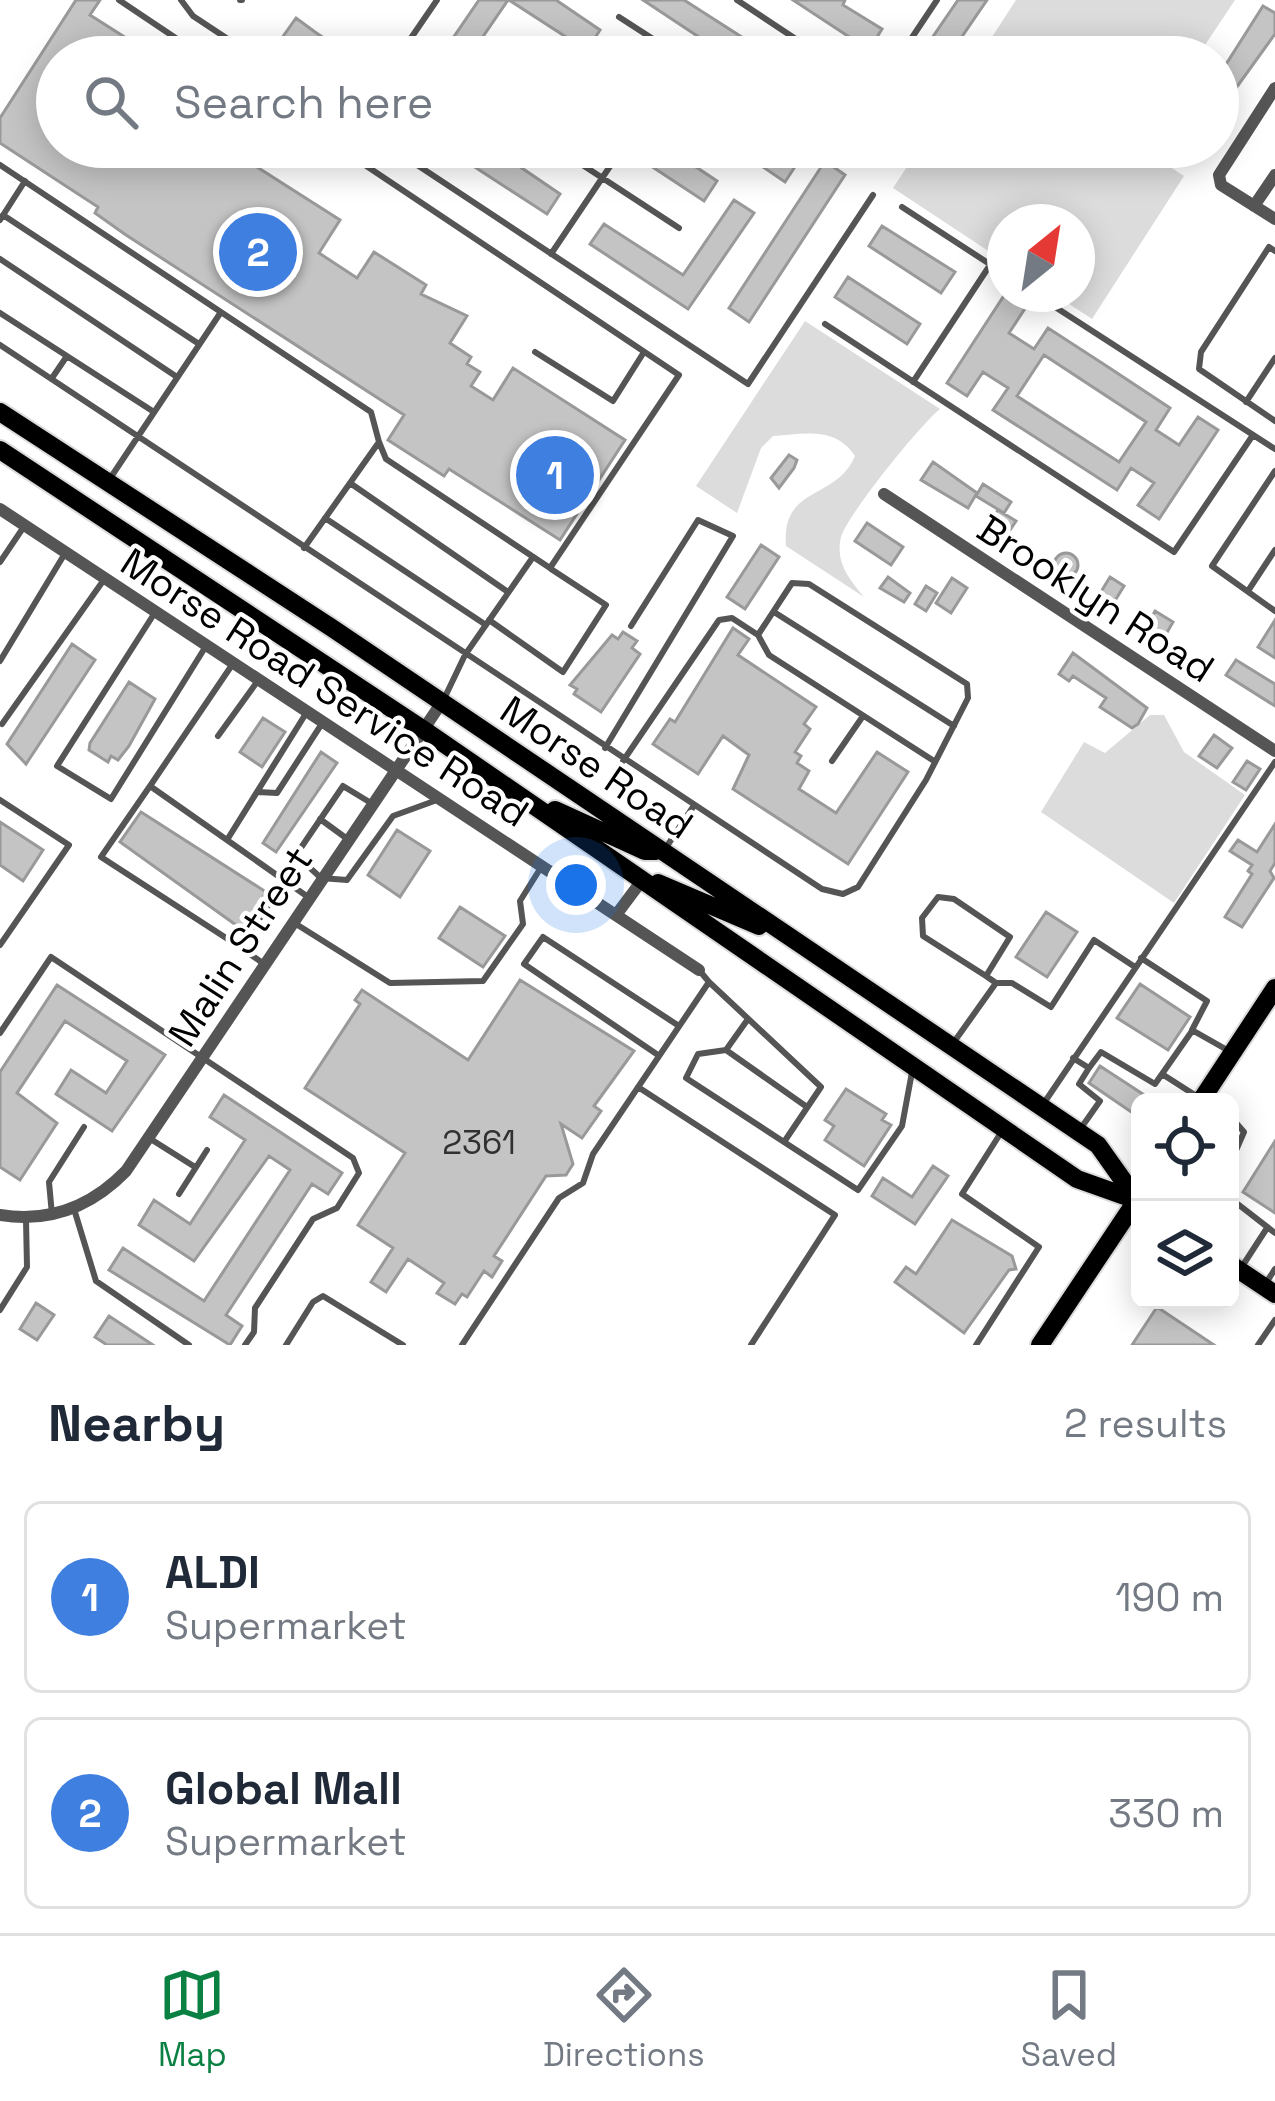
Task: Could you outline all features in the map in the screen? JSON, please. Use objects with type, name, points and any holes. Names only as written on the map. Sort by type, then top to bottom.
[{"type":"main road","name":"Morse Road","points":[[0,412],[442,702],[1079,1131],[1098,1145],[1131,1188]]},
{"type":"main road","name":"Morse Road","points":[[0,450],[424,730],[1077,1179],[1131,1196]]},
{"type":"main road","points":[[528,801],[582,819],[645,851],[664,850]]},
{"type":"main road","points":[[643,879],[685,890],[807,948]]},
{"type":"main road","points":[[1208,1093],[1272,997]]},
{"type":"main road","points":[[1040,1345],[1138,1201]]},
{"type":"main road","points":[[1239,1270],[1269,1290]]},
{"type":"street","points":[[1239,145],[1275,88]]},
{"type":"street","points":[[1224,168],[1221,185],[1275,219]]},
{"type":"street","points":[[1255,206],[1275,175]]},
{"type":"street","name":"Brooklyn Road","points":[[884,494],[1275,752]]},
{"type":"street","name":"Morse Road Service Road","points":[[0,509],[699,970]]},
{"type":"street","name":"Malin Street","points":[[74,1209],[112,1186],[149,1138],[442,702]]},
{"type":"street","points":[[616,915],[643,879]]},
{"type":"street","points":[[0,1215],[26,1219],[74,1209]]},
{"type":"lane","points":[[119,0],[173,36]]},
{"type":"lane","points":[[181,0],[194,16],[224,36]]},
{"type":"lane","points":[[412,36],[437,0]]},
{"type":"lane","points":[[736,0],[791,36]]},
{"type":"lane","points":[[913,36],[937,0]]},
{"type":"lane","points":[[620,17],[649,36]]},
{"type":"lane","points":[[0,165],[371,412],[386,459],[606,605],[562,672],[325,518]]},
{"type":"lane","points":[[369,168],[679,375],[550,568]]},
{"type":"lane","points":[[422,168],[748,385],[873,195]]},
{"type":"lane","points":[[587,168],[679,228]]},
{"type":"lane","points":[[551,254],[608,168]]},
{"type":"lane","points":[[25,182],[2,218],[200,344]]},
{"type":"lane","points":[[902,206],[987,263]]},
{"type":"lane","points":[[1275,251],[1269,247],[1202,352],[1199,369],[1275,421]]},
{"type":"lane","points":[[0,260],[178,377]]},
{"type":"lane","points":[[914,382],[987,270]]},
{"type":"lane","points":[[107,482],[221,312]]},
{"type":"lane","points":[[1063,312],[1275,449]]},
{"type":"lane","points":[[0,313],[154,412]]},
{"type":"lane","points":[[825,325],[1174,553],[1253,434]]},
{"type":"lane","points":[[0,345],[693,807],[822,889],[843,895],[857,887],[955,726],[968,698],[967,684],[808,584],[793,583],[758,635]]},
{"type":"lane","points":[[535,352],[613,401],[644,352]]},
{"type":"lane","points":[[51,379],[67,356]]},
{"type":"lane","points":[[1246,402],[1275,358]]},
{"type":"lane","points":[[304,548],[379,442]]},
{"type":"lane","points":[[1275,471],[1212,566],[1275,611]]},
{"type":"lane","points":[[350,483],[508,592]]},
{"type":"lane","points":[[604,748],[733,536],[698,520],[631,626]]},
{"type":"lane","points":[[0,562],[25,525]]},
{"type":"lane","points":[[1248,591],[1275,550]]},
{"type":"lane","points":[[0,661],[66,552]]},
{"type":"lane","points":[[442,702],[465,655],[533,557]]},
{"type":"lane","points":[[2,724],[105,578]]},
{"type":"lane","points":[[156,611],[57,766],[111,800],[207,645]]},
{"type":"lane","points":[[774,612],[955,726]]},
{"type":"lane","points":[[623,761],[719,620],[732,618],[758,635],[769,655],[934,761]]},
{"type":"lane","points":[[233,662],[101,857],[265,964]]},
{"type":"lane","points":[[218,736],[259,679]]},
{"type":"lane","points":[[227,840],[307,712]]},
{"type":"lane","points":[[832,761],[863,716]]},
{"type":"lane","points":[[257,792],[277,793],[323,722]]},
{"type":"lane","points":[[1042,1106],[1275,762]]},
{"type":"lane","points":[[150,786],[309,897]]},
{"type":"lane","points":[[371,803],[343,786],[296,855],[321,878],[347,880],[393,816],[440,799]]},
{"type":"lane","points":[[0,800],[69,845],[0,944]]},
{"type":"lane","points":[[664,850],[693,807]]},
{"type":"lane","points":[[320,819],[347,839]]},
{"type":"lane","points":[[292,922],[391,983],[483,981],[523,924],[520,901],[542,866]]},
{"type":"lane","points":[[240,947],[286,880]]},
{"type":"lane","points":[[986,976],[1010,937],[954,899],[938,897],[922,919],[922,936],[996,983],[1012,983],[1051,1007],[1094,940],[1135,967]]},
{"type":"lane","points":[[659,1056],[524,964],[543,937],[679,1026]]},
{"type":"lane","points":[[0,1033],[51,957],[353,1158],[359,1173],[337,1208],[313,1219],[255,1308],[254,1332],[245,1345]]},
{"type":"lane","points":[[1079,1131],[1100,1101],[1079,1084],[1101,1052],[1155,1084],[1207,1001],[1141,958]]},
{"type":"lane","points":[[699,970],[821,1088],[784,1142]]},
{"type":"lane","points":[[462,1345],[559,1198],[583,1183],[592,1154],[709,982]]},
{"type":"lane","points":[[952,1046],[996,983]]},
{"type":"lane","points":[[726,1050],[748,1019]]},
{"type":"lane","points":[[1192,1030],[1232,1053]]},
{"type":"lane","points":[[807,1107],[726,1050],[698,1054],[686,1078],[858,1190],[902,1126],[914,1066]]},
{"type":"lane","points":[[1073,1058],[1089,1068]]},
{"type":"lane","points":[[1162,1074],[1191,1093]]},
{"type":"lane","points":[[638,1087],[835,1215],[751,1345]]},
{"type":"lane","points":[[52,1215],[49,1182],[84,1127]]},
{"type":"lane","points":[[976,1345],[1040,1247],[962,1194],[1004,1129]]},
{"type":"lane","points":[[149,1138],[196,1167]]},
{"type":"lane","points":[[179,1194],[206,1150]]},
{"type":"lane","points":[[1234,1201],[1271,1231],[1239,1262]]},
{"type":"lane","points":[[74,1209],[97,1281],[189,1345]]},
{"type":"lane","points":[[0,1310],[27,1267],[26,1219]]},
{"type":"lane","points":[[1269,1290],[1275,1269]]},
{"type":"lane","points":[[286,1345],[313,1302],[323,1296],[403,1345]]},
{"type":"lane","points":[[1258,1345],[1275,1320]]},
{"type":"shaded area","points":[[1016,0],[1235,0],[1211,36],[993,36]]},
{"type":"shaded area","points":[[906,168],[1172,168],[1184,176],[1092,319],[1081,312],[1095,312],[1095,204],[987,204],[987,250],[893,188]]},
{"type":"shaded area","points":[[805,321],[940,409],[886,470],[841,537],[842,562],[864,597],[786,546],[792,513],[836,480],[855,456],[838,440],[818,434],[773,436],[761,448],[737,513],[696,486]]},
{"type":"shaded area","points":[[1150,715],[1164,715],[1184,752],[1245,795],[1174,903],[1041,812],[1084,742],[1105,753]]},
{"type":"building","points":[[76,0],[100,0],[90,15],[123,36],[53,36]]},
{"type":"building","points":[[479,0],[508,0],[483,36],[454,36]]},
{"type":"building","points":[[509,0],[556,0],[600,30],[596,36],[565,36]]},
{"type":"building","points":[[643,0],[684,0],[740,36],[697,36]]},
{"type":"building","points":[[793,0],[845,0],[843,5],[882,29],[878,36],[848,36]]},
{"type":"building","points":[[958,0],[987,0],[962,36],[933,36]]},
{"type":"building","points":[[1263,6],[1275,13],[1275,34],[1239,84],[1239,44]]},
{"type":"building","points":[[296,18],[322,36],[283,36]]},
{"type":"building","points":[[36,62],[36,167],[0,143],[0,118]]},
{"type":"building","points":[[38,168],[259,168],[340,220],[319,253],[357,278],[374,252],[426,285],[421,294],[467,316],[450,343],[471,357],[467,364],[480,372],[471,386],[493,400],[513,368],[625,440],[560,540],[449,469],[444,476],[388,440],[404,415],[126,235],[95,213],[98,207]]},
{"type":"building","points":[[476,168],[522,168],[560,194],[547,214]]},
{"type":"building","points":[[654,168],[698,168],[717,181],[704,201]]},
{"type":"building","points":[[765,168],[794,168],[785,182]]},
{"type":"building","points":[[820,168],[835,168],[845,175],[749,322],[729,308]]},
{"type":"building","points":[[734,200],[754,213],[688,309],[590,244],[604,224],[683,275]]},
{"type":"building","points":[[882,226],[955,272],[941,293],[869,246]]},
{"type":"building","points":[[848,277],[920,324],[907,344],[835,297]]},
{"type":"building","points":[[993,312],[1023,312],[1009,333],[1034,349],[1048,328],[1105,365],[1170,408],[1156,430],[1179,445],[1198,417],[1218,430],[1159,519],[1138,505],[1154,483],[1131,468],[1117,490],[993,410],[1008,388],[983,372],[967,396],[947,383]],"holes":[[[1044,355],[1146,422],[1119,462],[1017,396]]]},
{"type":"building","points":[[789,455],[797,460],[779,488],[771,478]]},
{"type":"building","points":[[933,462],[977,493],[968,508],[921,480]]},
{"type":"building","points":[[983,484],[1011,502],[1004,513],[976,496]]},
{"type":"building","points":[[998,510],[1016,521],[1006,536],[988,525]]},
{"type":"building","points":[[867,523],[903,547],[891,565],[855,541]]},
{"type":"building","points":[[761,545],[779,557],[745,609],[727,597]]},
{"type":"building","points":[[1066,553],[1078,565],[1066,577],[1054,565]]},
{"type":"building","points":[[888,577],[910,593],[904,602],[880,588]]},
{"type":"building","points":[[1110,577],[1124,586],[1113,604],[1099,595]]},
{"type":"building","points":[[952,578],[967,588],[951,613],[936,603]]},
{"type":"building","points":[[926,586],[937,593],[926,611],[915,604]]},
{"type":"building","points":[[1155,611],[1173,622],[1165,636],[1147,625]]},
{"type":"building","points":[[1275,620],[1275,658],[1258,647]]},
{"type":"building","points":[[733,628],[749,639],[738,655],[816,707],[804,724],[810,729],[795,752],[801,756],[797,763],[809,771],[799,789],[836,813],[877,752],[908,772],[848,864],[733,789],[749,755],[723,736],[698,774],[653,744],[670,719],[675,722]]},
{"type":"building","points":[[623,632],[637,641],[632,648],[640,654],[601,712],[574,694],[577,689],[570,685],[612,635],[618,639]]},
{"type":"building","points":[[72,644],[95,660],[26,764],[7,744]]},
{"type":"building","points":[[1073,653],[1147,708],[1138,724],[1132,728],[1100,707],[1106,698],[1073,676],[1069,681],[1059,674]]},
{"type":"building","points":[[1236,660],[1275,684],[1275,706],[1226,675]]},
{"type":"building","points":[[129,682],[155,699],[129,746],[118,760],[111,756],[108,762],[89,750],[90,743]]},
{"type":"building","points":[[263,718],[285,732],[262,767],[240,752]]},
{"type":"building","points":[[1214,735],[1232,748],[1217,768],[1199,756]]},
{"type":"building","points":[[321,752],[337,763],[276,852],[263,843]]},
{"type":"building","points":[[1247,761],[1260,769],[1246,790],[1233,782]]},
{"type":"building","points":[[141,812],[266,892],[243,930],[120,842]]},
{"type":"building","points":[[0,822],[43,850],[23,881],[0,865]]},
{"type":"building","points":[[1275,824],[1275,863],[1270,871],[1274,878],[1242,927],[1225,917],[1252,874],[1248,871],[1252,865],[1230,851],[1238,840],[1257,852]]},
{"type":"building","points":[[397,830],[430,851],[400,897],[368,875]]},
{"type":"building","points":[[460,907],[505,936],[483,967],[439,938]]},
{"type":"building","points":[[1046,912],[1077,932],[1047,977],[1016,957]]},
{"type":"building","points":[[520,980],[634,1051],[594,1106],[601,1111],[582,1138],[561,1124],[573,1164],[566,1175],[546,1176],[494,1256],[502,1261],[492,1277],[484,1271],[467,1297],[462,1294],[455,1304],[437,1293],[444,1283],[408,1259],[386,1292],[371,1282],[393,1248],[358,1225],[405,1153],[305,1088],[360,1004],[355,1000],[362,990],[468,1060]]},
{"type":"building","points":[[1140,984],[1190,1017],[1168,1050],[1117,1018]]},
{"type":"building","points":[[57,985],[165,1055],[112,1131],[56,1094],[71,1070],[106,1093],[127,1061],[65,1021],[17,1093],[57,1123],[20,1180],[0,1167],[0,1072]]},
{"type":"building","points":[[1100,1066],[1141,1093],[1131,1093],[1131,1112],[1089,1083]]},
{"type":"building","points":[[846,1089],[886,1114],[882,1120],[891,1125],[864,1166],[825,1140],[834,1126],[825,1120]]},
{"type":"building","points":[[224,1095],[342,1173],[328,1194],[312,1184],[226,1315],[242,1326],[230,1345],[109,1270],[123,1248],[204,1301],[290,1170],[269,1156],[194,1261],[139,1225],[154,1200],[190,1224],[245,1140],[210,1117]]},
{"type":"building","points":[[1275,1141],[1275,1213],[1243,1192]]},
{"type":"building","points":[[933,1166],[948,1176],[915,1224],[872,1196],[883,1178],[912,1197]]},
{"type":"building","points":[[952,1220],[1012,1256],[1016,1269],[1009,1270],[964,1333],[895,1282],[906,1267],[916,1274]]},
{"type":"building","points":[[36,1303],[54,1315],[37,1340],[20,1329]]},
{"type":"building","points":[[1160,1309],[1214,1345],[1132,1345]]},
{"type":"building","points":[[109,1316],[153,1345],[107,1345],[95,1337]]},
{"type":"place","name":"Global Mall","points":[[258,252]]},
{"type":"place","name":"ALDI","points":[[555,475]]}]
